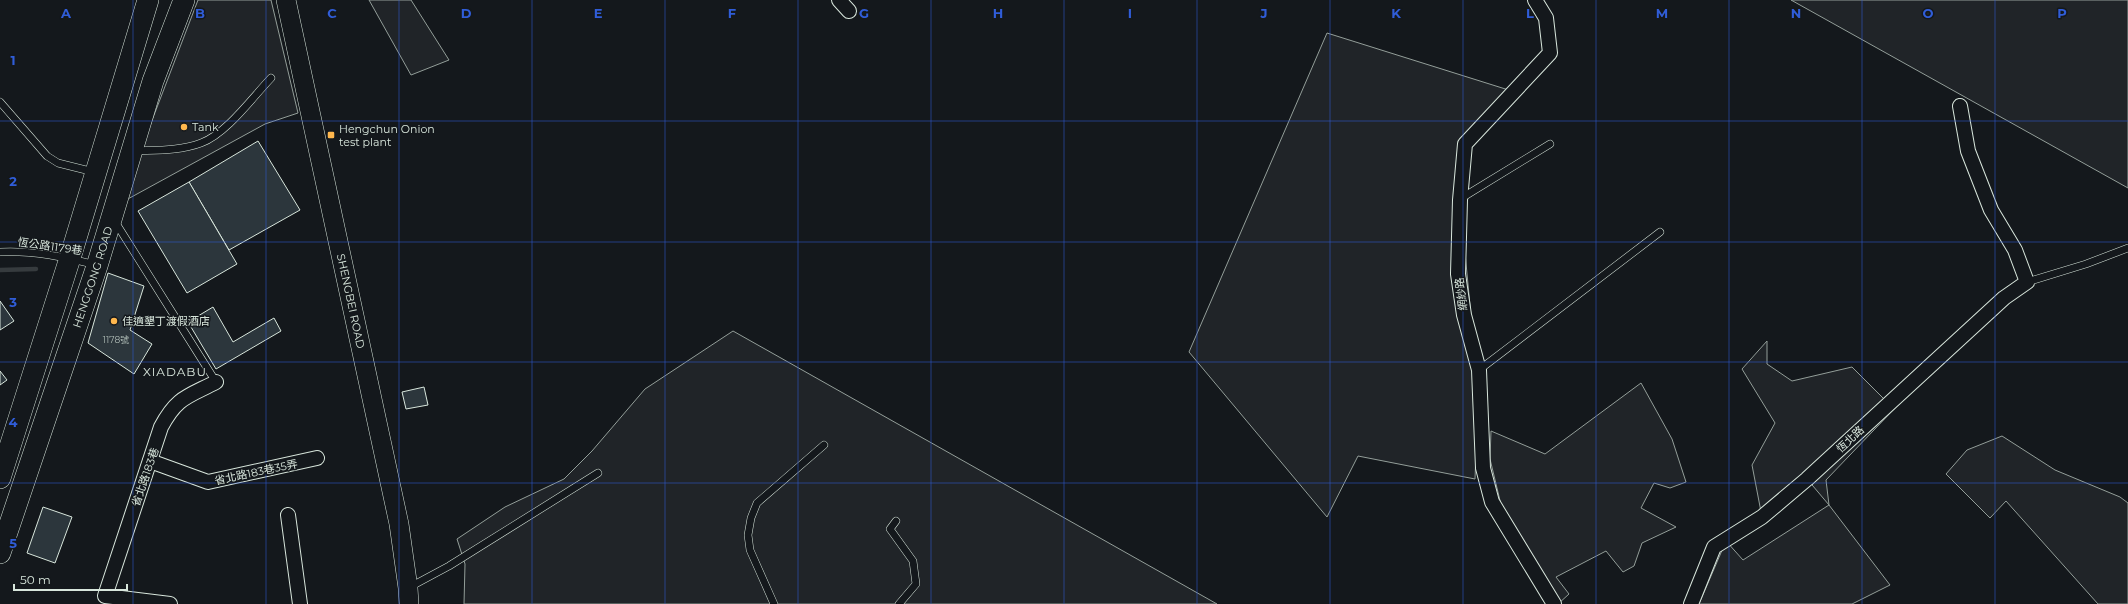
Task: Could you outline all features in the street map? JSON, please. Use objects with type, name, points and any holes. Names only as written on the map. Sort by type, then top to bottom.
[{"type":"main road","points":[[0,478],[70,258],[148,0]]},
{"type":"main road","name":"HENGGONG ROAD","points":[[0,553],[97,266],[153,81],[184,0]]},
{"type":"main road","name":"SHENGBEI ROAD","points":[[286,0],[399,524],[408,596]]},
{"type":"street","points":[[839,0],[849,11]]},
{"type":"street","name":"網紗路","points":[[1535,0],[1546,18],[1550,53],[1465,144],[1460,200],[1458,274],[1464,315],[1480,370],[1483,468],[1492,502],[1554,604]]},
{"type":"street","points":[[1960,106],[1968,150],[1991,210],[2015,250],[2028,282]]},
{"type":"street","name":"恆北路","points":[[1691,604],[1714,547],[1762,517],[2004,298],[2028,282]]},
{"type":"street","name":"省北路183巷","points":[[103,600],[161,427],[170,410],[180,401],[216,382]]},
{"type":"street","name":"省北路183巷35弄","points":[[150,461],[208,482],[317,458]]},
{"type":"street","points":[[288,515],[300,604]]},
{"type":"street","points":[[103,600],[170,604]]},
{"type":"lane","points":[[132,151],[169,150],[202,143],[221,131],[271,78]]},
{"type":"lane","points":[[0,102],[47,156],[58,163],[96,173]]},
{"type":"lane","points":[[1460,200],[1550,144]]},
{"type":"lane","points":[[112,216],[216,382]]},
{"type":"lane","points":[[1480,370],[1660,232]]},
{"type":"lane","points":[[2028,282],[2086,264],[2128,248]]},
{"type":"lane","name":"恆公路1179巷","points":[[0,252],[12,251],[70,258],[97,266]]},
{"type":"lane","points":[[774,604],[750,550],[748,535],[751,518],[757,503],[824,445]]},
{"type":"lane","points":[[408,596],[449,566],[598,473]]},
{"type":"lane","points":[[896,521],[890,529],[912,561],[916,584],[899,604]]},
{"type":"shaded area","points":[[198,0],[271,0],[298,113],[265,124],[126,200],[138,157]]},
{"type":"shaded area","points":[[369,0],[411,0],[449,60],[411,75]]},
{"type":"shaded area","points":[[1791,0],[2128,0],[2128,188]]},
{"type":"shaded area","points":[[1327,33],[1515,92],[1465,144],[1460,200],[1475,358],[1479,370],[1475,479],[1358,456],[1327,517],[1189,352]]},
{"type":"shaded area","points":[[733,331],[1217,604],[464,604],[465,564],[457,539],[505,507],[564,479],[592,451],[645,389]]},
{"type":"shaded area","points":[[1767,341],[1767,364],[1792,381],[1852,367],[1887,402],[1897,406],[1826,480],[1829,505],[1807,479],[1762,517],[1752,465],[1775,423],[1742,369]]},
{"type":"shaded area","points":[[1641,383],[1672,439],[1686,482],[1670,488],[1654,483],[1641,508],[1676,527],[1642,543],[1634,566],[1623,572],[1606,551],[1556,577],[1569,594],[1558,604],[1503,513],[1490,459],[1491,431],[1545,454]]},
{"type":"shaded area","points":[[2002,436],[2055,470],[2120,497],[2128,503],[2128,604],[2098,604],[2006,501],[1990,518],[1946,474],[1967,450]]},
{"type":"shaded area","points":[[1829,505],[1890,585],[1852,604],[1699,604],[1726,541],[1743,560]]},
{"type":"building","points":[[258,141],[300,210],[229,250],[189,182]]},
{"type":"building","points":[[189,182],[237,264],[187,293],[138,211]]},
{"type":"building","name":"佳適墾丁渡假酒店","points":[[108,273],[144,286],[130,330],[152,344],[134,374],[88,343]]},
{"type":"building","points":[[0,301],[14,321],[0,330]]},
{"type":"building","points":[[213,307],[233,342],[274,318],[281,331],[216,369],[188,322]]},
{"type":"building","points":[[0,371],[7,380],[0,385]]},
{"type":"building","points":[[424,387],[428,405],[406,409],[402,392]]},
{"type":"building","points":[[43,507],[72,517],[55,563],[27,553]]},
{"type":"waterway","points":[[0,270],[36,269]]},
{"type":"place","name":"Tank","points":[[184,127]]},
{"type":"place","name":"Hengchun Onion test plant","points":[[331,135]]},
{"type":"place","name":"佳適墾丁渡假酒店","points":[[114,321]]},
{"type":"district","name":"XIADABU","points":[[175,372]]}]
